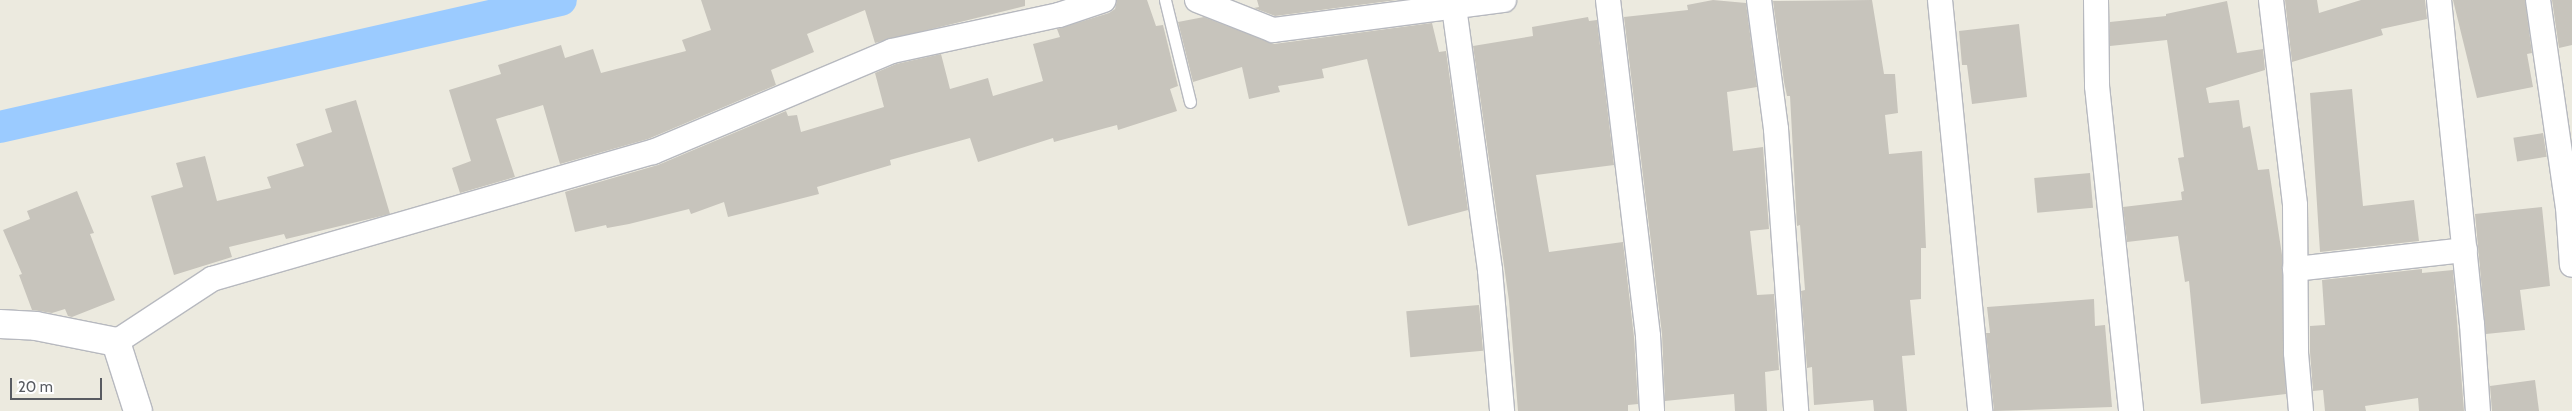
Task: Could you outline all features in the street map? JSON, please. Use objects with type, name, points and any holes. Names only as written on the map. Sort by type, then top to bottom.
[{"type":"street","points":[[0,324],[36,326],[116,342],[212,279],[653,152],[892,51],[1059,15],[1104,0]]},
{"type":"street","points":[[1197,0],[1273,30],[1504,0]]},
{"type":"street","points":[[1608,0],[1648,336],[1652,411]]},
{"type":"street","points":[[1760,0],[1776,129],[1796,411]]},
{"type":"street","points":[[1940,0],[1980,411]]},
{"type":"street","points":[[2096,0],[2097,86],[2131,411]]},
{"type":"street","points":[[2271,0],[2295,205],[2296,353],[2301,411]]},
{"type":"street","points":[[2439,0],[2465,250],[2478,411]]},
{"type":"street","points":[[2538,0],[2568,207],[2572,265]]},
{"type":"street","points":[[1454,6],[1490,270],[1502,411]]},
{"type":"street","points":[[2296,269],[2465,250]]},
{"type":"street","points":[[116,342],[138,411]]},
{"type":"lane","points":[[1166,0],[1190,102]]},
{"type":"building","points":[[701,0],[1025,0],[1025,6],[875,43],[865,10],[807,34],[814,52],[771,70],[776,85],[648,139],[560,164],[543,105],[496,119],[515,177],[460,193],[452,168],[471,161],[449,90],[501,74],[498,65],[561,45],[565,58],[593,49],[601,73],[686,51],[682,40],[711,30]]},
{"type":"building","points":[[1117,0],[1147,0],[1156,26],[1163,25],[1178,86],[1170,89],[1177,111],[1118,130],[1117,125],[1054,142],[1053,138],[978,162],[970,138],[890,160],[891,165],[817,187],[819,194],[728,217],[724,202],[691,214],[689,209],[629,224],[607,228],[606,225],[575,232],[565,192],[658,165],[786,111],[788,116],[797,115],[801,132],[884,107],[875,73],[896,64],[941,54],[950,89],[988,78],[993,96],[1043,81],[1033,44],[1060,37],[1057,29],[1109,13],[1115,9]]},
{"type":"building","points":[[1257,0],[1397,0],[1275,16],[1254,8],[1259,7]]},
{"type":"building","points":[[1713,0],[1746,3],[1757,87],[1727,92],[1733,151],[1763,147],[1769,229],[1750,231],[1757,295],[1774,294],[1779,370],[1765,372],[1767,411],[1735,411],[1734,394],[1665,401],[1662,334],[1624,17],[1688,10],[1687,5]]},
{"type":"building","points":[[1872,0],[1884,74],[1895,74],[1898,113],[1885,115],[1889,154],[1922,151],[1926,248],[1921,248],[1921,299],[1910,300],[1915,355],[1902,356],[1907,411],[1874,411],[1873,400],[1814,405],[1812,367],[1807,368],[1801,291],[1805,290],[1800,225],[1797,226],[1790,96],[1787,96],[1784,82],[1773,1]]},
{"type":"building","points":[[2285,0],[2317,0],[2319,13],[2361,0],[2425,0],[2427,19],[2381,29],[2383,35],[2292,62]]},
{"type":"building","points":[[2453,0],[2525,0],[2532,53],[2527,54],[2533,87],[2477,98]]},
{"type":"building","points":[[2552,0],[2572,0],[2572,45],[2559,48]]},
{"type":"building","points":[[2227,1],[2237,53],[2263,49],[2265,70],[2206,88],[2209,103],[2239,100],[2243,128],[2250,126],[2258,170],[2269,169],[2282,255],[2286,394],[2201,404],[2189,281],[2185,282],[2178,236],[2127,242],[2123,207],[2182,200],[2181,192],[2184,191],[2178,158],[2184,157],[2167,40],[2110,46],[2110,22],[2166,16],[2166,14]]},
{"type":"building","points":[[1204,17],[1274,44],[1432,23],[1439,52],[1446,51],[1468,210],[1408,226],[1367,59],[1322,69],[1324,78],[1278,86],[1280,92],[1249,99],[1242,67],[1193,82],[1178,22]]},
{"type":"building","points":[[1588,17],[1589,21],[1597,20],[1614,165],[1536,175],[1549,252],[1623,242],[1634,337],[1638,404],[1628,405],[1628,411],[1518,411],[1509,301],[1473,46],[1533,36],[1532,27]]},
{"type":"building","points":[[2019,24],[2027,97],[1972,104],[1967,65],[1962,65],[1959,31]]},
{"type":"building","points":[[2352,89],[2363,206],[2414,200],[2419,241],[2320,252],[2310,93]]},
{"type":"building","points":[[356,100],[390,214],[286,239],[284,234],[229,247],[232,257],[174,275],[151,196],[183,187],[176,163],[205,156],[217,201],[271,188],[267,177],[304,166],[296,144],[332,132],[325,109]]},
{"type":"building","points":[[2543,133],[2547,157],[2517,161],[2513,138]]},
{"type":"building","points":[[2090,173],[2093,208],[2037,213],[2034,178]]},
{"type":"building","points":[[77,191],[94,233],[90,234],[115,300],[72,317],[68,316],[65,309],[52,313],[32,310],[19,275],[22,274],[3,230],[30,219],[27,211]]},
{"type":"building","points":[[2542,207],[2550,286],[2520,290],[2525,330],[2486,334],[2475,214]]},
{"type":"building","points":[[2422,269],[2422,273],[2453,270],[2464,411],[2419,411],[2418,398],[2365,406],[2366,411],[2325,411],[2323,390],[2313,391],[2310,352],[2310,326],[2325,325],[2322,280]]},
{"type":"building","points":[[2094,299],[2095,326],[2105,325],[2112,407],[1994,411],[1986,333],[1990,333],[1987,307]]},
{"type":"building","points":[[1479,305],[1483,351],[1410,357],[1406,311]]},
{"type":"building","points":[[2535,380],[2539,411],[2492,411],[2490,386]]},
{"type":"waterway","points":[[0,127],[561,0]]}]
